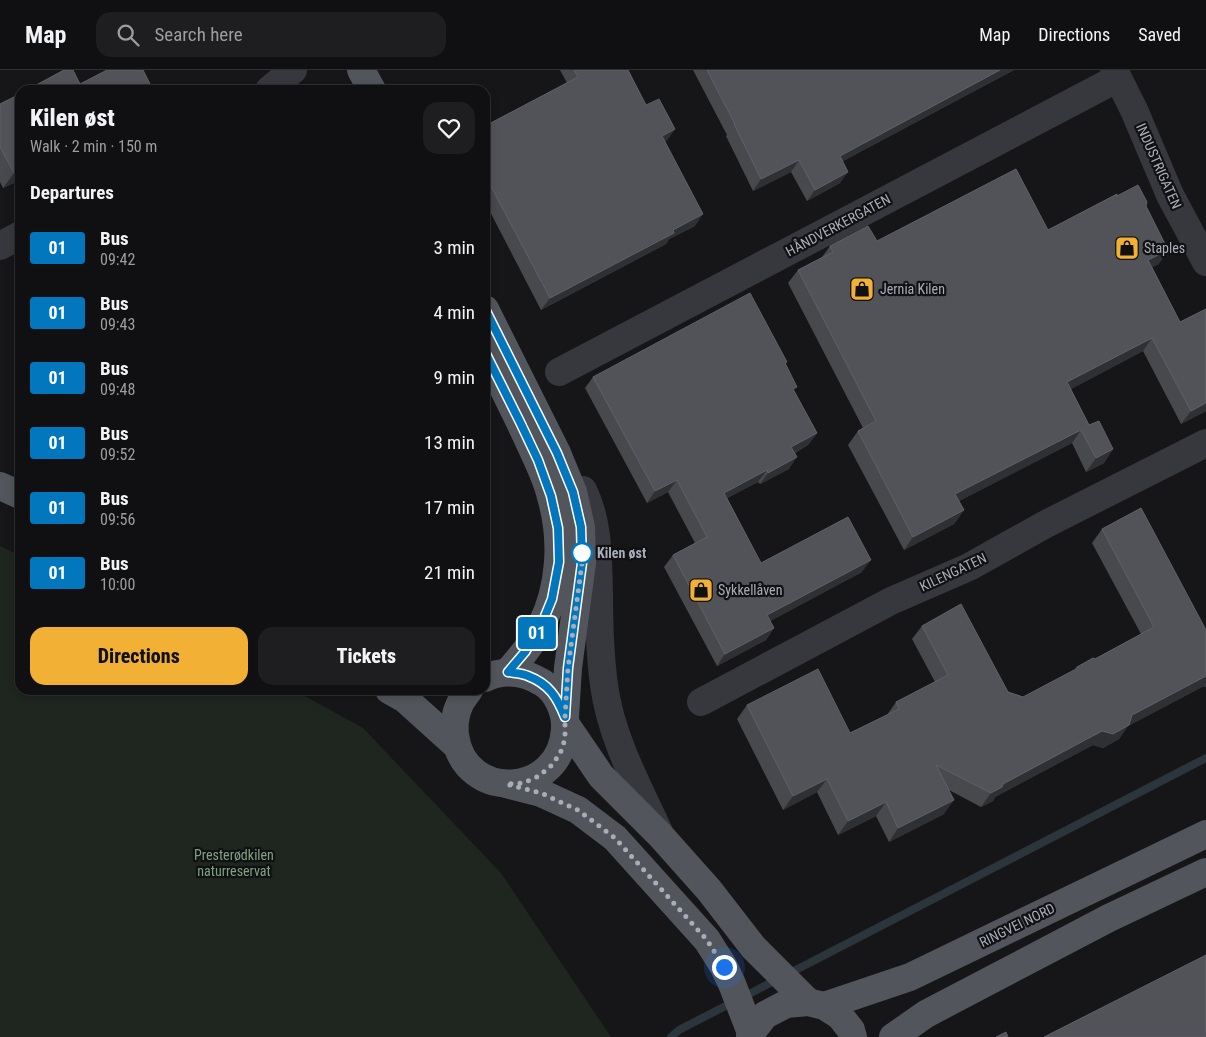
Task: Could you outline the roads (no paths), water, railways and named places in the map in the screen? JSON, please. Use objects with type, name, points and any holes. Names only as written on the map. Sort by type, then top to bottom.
[{"type":"main road","points":[[341,70],[348,85]]},
{"type":"main road","points":[[361,70],[369,85]]},
{"type":"main road","points":[[490,319],[557,453],[573,492],[581,527],[582,563],[568,668],[565,739],[560,754],[550,767],[537,777],[523,783],[506,784]]},
{"type":"main road","points":[[490,362],[538,460],[551,496],[558,528],[559,562],[552,599],[541,626],[525,652],[490,677]]},
{"type":"main road","points":[[0,486],[15,493]]},
{"type":"main road","points":[[490,679],[527,675],[544,684],[557,699],[565,720],[601,776],[660,835],[709,890],[753,947],[809,999],[840,1016],[853,1037]]},
{"type":"main road","points":[[398,695],[405,699],[456,745]]},
{"type":"main road","points":[[470,695],[459,705],[454,725],[456,745],[470,768],[493,782],[541,793],[578,810],[615,838],[707,940],[732,984],[748,1029]]},
{"type":"main road","name":"RINGVEI NORD","points":[[748,1029],[765,1015],[786,1004],[910,978],[1206,834]]},
{"type":"main road","points":[[892,1037],[935,1009],[1109,918],[1206,872]]},
{"type":"street","points":[[275,85],[293,70]]},
{"type":"street","name":"INDUSTRIGATEN","points":[[1116,74],[1134,110],[1170,195],[1206,262]]},
{"type":"street","name":"HÅNDVERKERGATEN","points":[[559,372],[1116,74]]},
{"type":"street","points":[[0,246],[15,238]]},
{"type":"street","name":"KILENGATEN","points":[[701,702],[891,601],[969,567],[1046,524],[1206,443]]},
{"type":"street","points":[[557,453],[584,492],[595,527],[600,644],[604,686],[610,715],[622,751],[660,835]]},
{"type":"waterway","points":[[788,974],[1206,758]]},
{"type":"waterway","points":[[671,1037],[679,1030],[778,979]]},
{"type":"place","name":"Staples","points":[[1127,248]]},
{"type":"place","name":"Jernia Kilen","points":[[862,289]]},
{"type":"place","name":"Kilen øst","points":[[582,553]]},
{"type":"place","name":"Sykkellåven","points":[[701,590]]},
{"type":"park label","name":"Presterødkilen naturreservat","points":[[234,864]]}]
